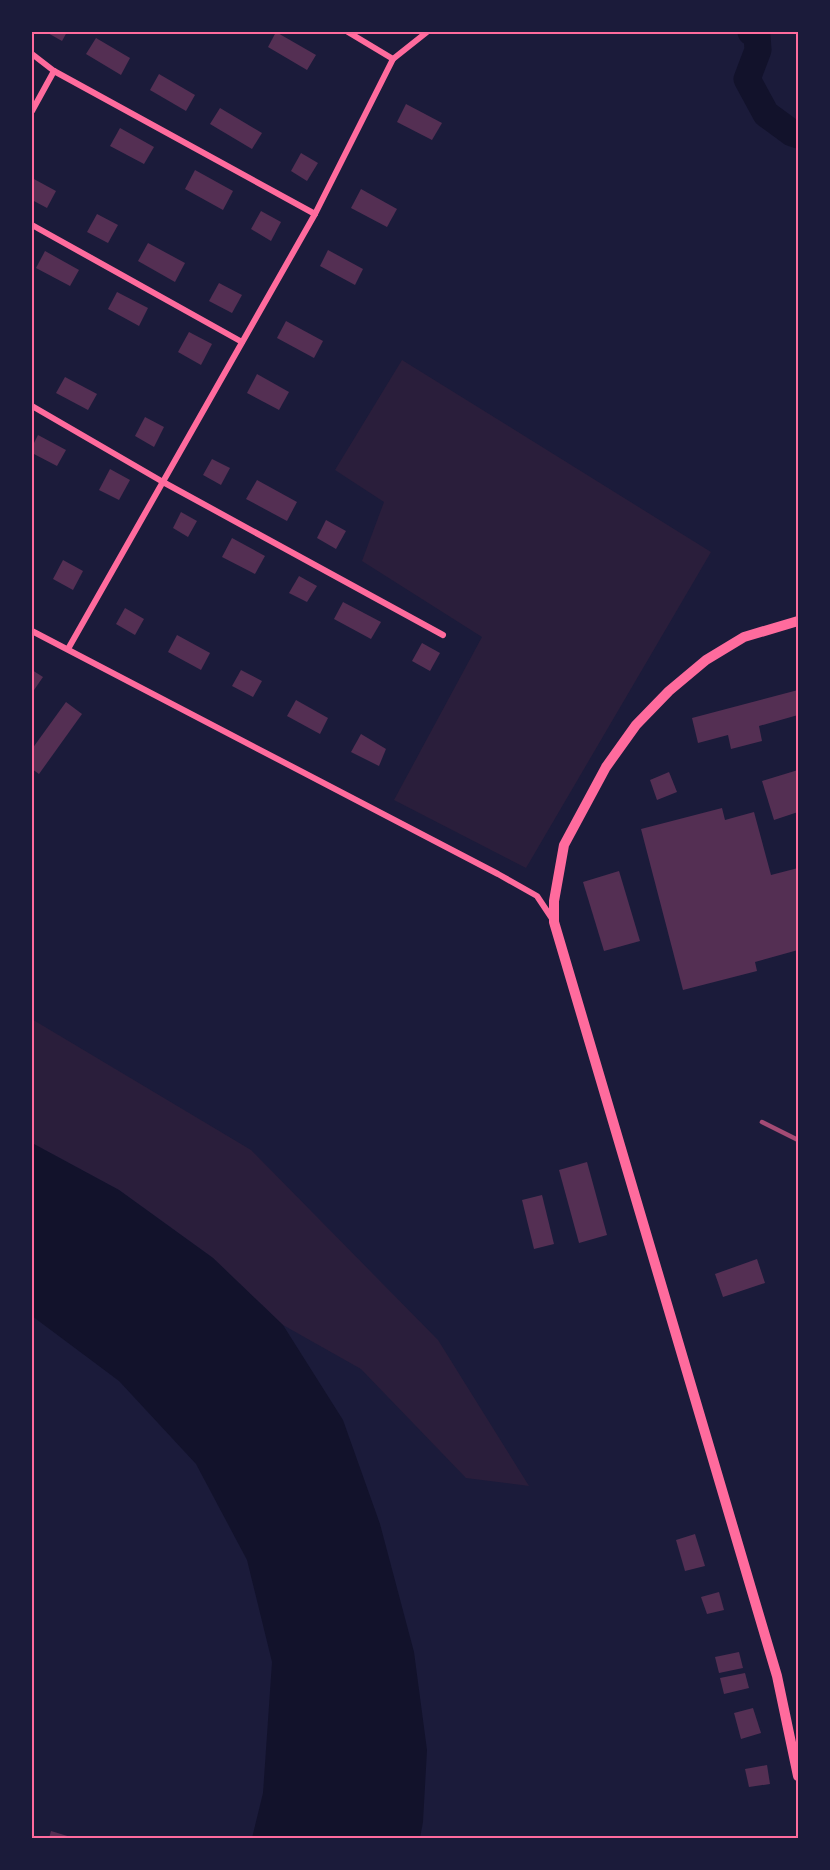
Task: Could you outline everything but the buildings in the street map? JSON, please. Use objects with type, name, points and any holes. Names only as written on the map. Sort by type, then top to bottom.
[{"type":"main road","points":[[798,621],[744,637],[706,660],[636,725],[606,767],[564,845],[554,902],[554,922],[777,1677],[798,1776]]},
{"type":"street","points":[[348,32],[393,59]]},
{"type":"street","points":[[68,649],[315,214],[393,59],[427,32]]},
{"type":"street","points":[[32,54],[54,71],[315,214]]},
{"type":"street","points":[[32,111],[54,71]]},
{"type":"street","points":[[32,225],[242,342]]},
{"type":"street","points":[[32,406],[163,482],[443,635]]},
{"type":"street","points":[[32,631],[498,874],[537,896],[554,922]]},
{"type":"shaded area","points":[[402,360],[711,552],[526,868],[394,800],[482,637],[362,561],[384,502],[335,470]]},
{"type":"shaded area","points":[[32,1021],[251,1150],[438,1340],[529,1486],[466,1478],[361,1369],[283,1325],[213,1258],[119,1190],[32,1143]]},
{"type":"shaded area","points":[[32,1143],[119,1190],[213,1258],[283,1325],[343,1420],[380,1524],[414,1652],[427,1750],[420,1838],[252,1838],[263,1793],[272,1662],[247,1560],[196,1464],[119,1381],[32,1316]]},
{"type":"waterway","points":[[751,32],[757,35],[758,50],[747,79],[766,114],[798,135]]},
{"type":"railway","points":[[762,1122],[798,1140]]}]
